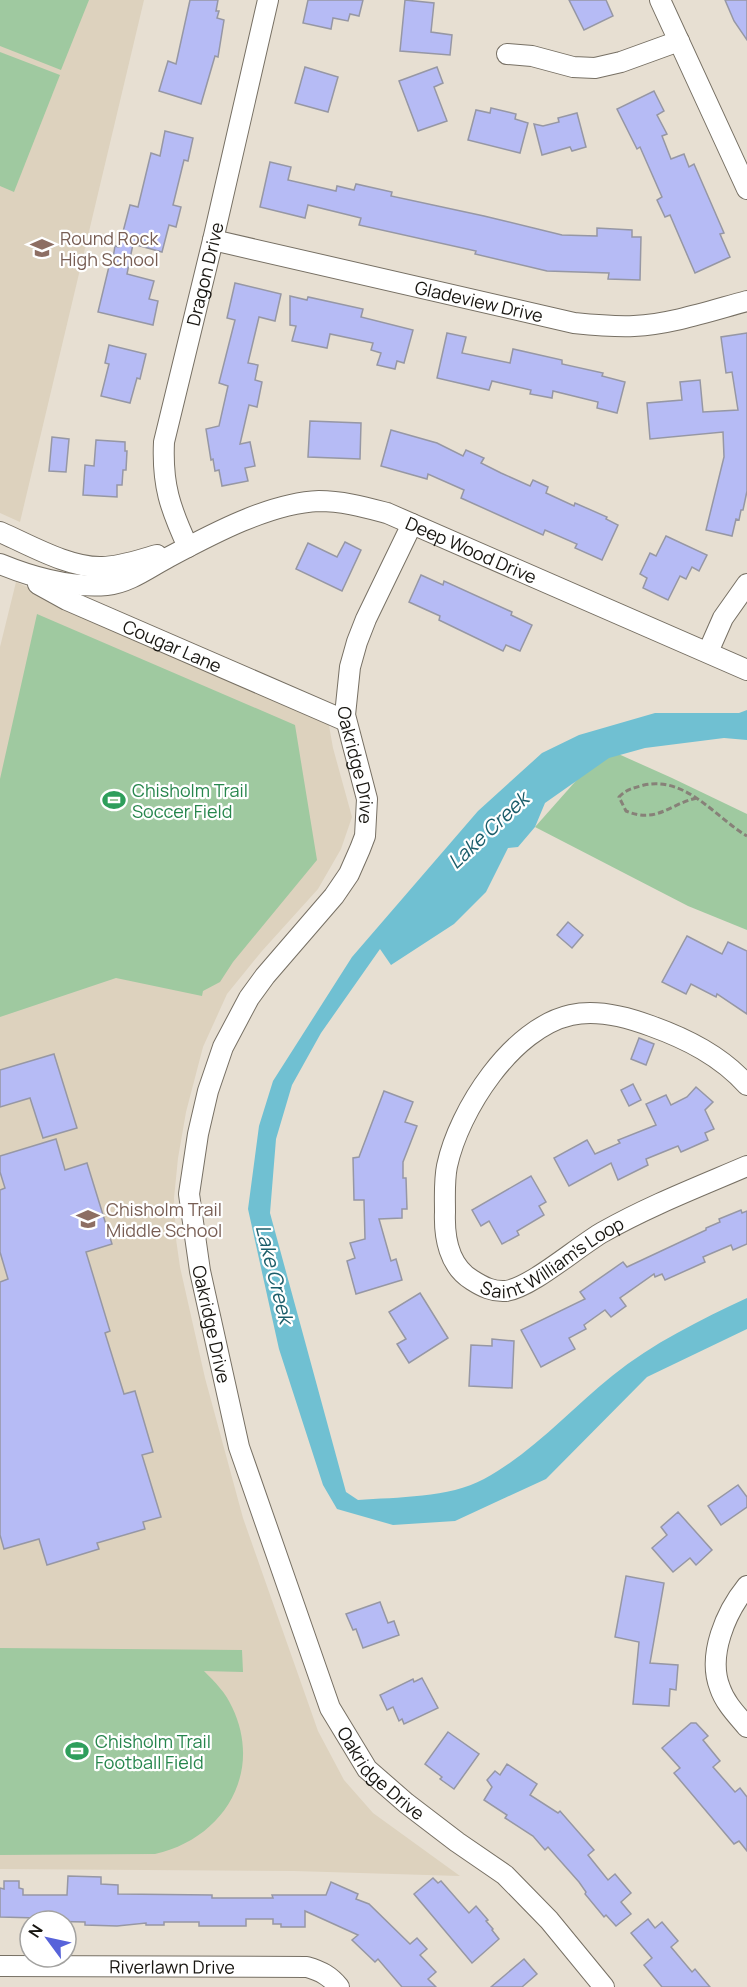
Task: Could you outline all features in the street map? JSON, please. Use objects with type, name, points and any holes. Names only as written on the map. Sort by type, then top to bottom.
[{"type":"street","name":"Dragon Drive","points":[[188,547],[168,500],[163,464],[164,442],[268,0]]},
{"type":"street","points":[[660,0],[747,189]]},
{"type":"street","points":[[507,54],[532,56],[573,67],[595,68],[621,62],[679,41]]},
{"type":"street","name":"Gladeview Drive","points":[[213,240],[574,323],[604,326],[649,324],[691,316],[747,301]]},
{"type":"street","name":"Deep Wood Drive","points":[[1,564],[51,581],[107,585],[131,577],[261,513],[305,502],[333,502],[387,513],[747,670]]},
{"type":"street","name":"Oakridge Drive","points":[[412,524],[366,619],[350,667],[345,715],[367,799],[364,836],[349,874],[334,896],[265,976],[249,998],[223,1047],[208,1091],[198,1134],[189,1194],[200,1271],[239,1447],[330,1708],[367,1768],[406,1803],[505,1875],[549,1920],[604,1987]]},
{"type":"street","name":"Deep Wood Drive","points":[[0,532],[56,556],[90,566],[102,567],[188,547]]},
{"type":"street","name":"Cougar Lane","points":[[1,564],[67,600],[346,721]]},
{"type":"street","points":[[708,652],[723,618],[747,584]]},
{"type":"street","name":"Saint William's Loop","points":[[747,1085],[710,1053],[673,1034],[635,1020],[613,1015],[574,1014],[545,1025],[505,1059],[480,1090],[466,1114],[455,1140],[445,1180],[444,1216],[449,1250],[458,1268],[468,1278],[493,1291],[506,1291],[522,1286],[600,1234],[636,1214],[747,1166]]},
{"type":"street","points":[[747,1586],[734,1605],[718,1643],[715,1658],[719,1687],[727,1702],[747,1727]]},
{"type":"street","name":"Riverlawn Drive","points":[[0,1966],[307,1966],[321,1971],[333,1979],[339,1987]]},
{"type":"path","points":[[697,798],[686,800],[660,814],[636,816],[626,812],[619,797],[625,790],[655,783],[680,788],[697,798],[729,826],[747,836]]},
{"type":"shaded area","name":"Round Rock High School","points":[[0,0],[144,0],[20,522],[0,513]]},
{"type":"shaded area","name":"Chisholm Trail Middle School","points":[[16,582],[328,720],[333,748],[352,817],[341,849],[318,889],[227,994],[203,1047],[186,1112],[178,1158],[174,1198],[176,1239],[180,1267],[205,1378],[243,1518],[318,1731],[344,1780],[373,1813],[460,1876],[294,1871],[0,1869],[0,647]]},
{"type":"green space","points":[[0,0],[89,0],[61,70],[0,46]]},
{"type":"green space","points":[[0,52],[60,75],[14,192],[0,186]]},
{"type":"green space","points":[[37,614],[295,725],[317,860],[233,962],[220,982],[203,991],[202,996],[116,978],[0,1017],[0,779]]},
{"type":"green space","points":[[605,748],[747,814],[747,930],[688,906],[535,827]]},
{"type":"green space","points":[[0,1648],[242,1650],[243,1672],[204,1671],[230,1702],[241,1732],[243,1756],[240,1779],[231,1800],[218,1818],[200,1834],[179,1846],[155,1854],[0,1855]]},
{"type":"water","name":"Lake Creek","points":[[747,710],[747,740],[724,738],[645,748],[609,758],[545,803],[535,827],[518,847],[508,848],[486,892],[454,924],[391,965],[380,949],[321,1033],[292,1085],[276,1139],[270,1213],[346,1492],[358,1500],[422,1496],[455,1490],[484,1479],[518,1457],[628,1364],[694,1324],[747,1298],[747,1329],[647,1377],[546,1479],[455,1521],[393,1525],[337,1509],[323,1485],[279,1349],[248,1209],[259,1126],[273,1081],[352,957],[478,811],[542,753],[579,735],[655,713],[739,713]]},
{"type":"building","points":[[190,0],[218,0],[217,18],[224,20],[218,57],[215,56],[201,104],[159,91],[168,61],[176,64]]},
{"type":"building","points":[[308,0],[363,0],[359,16],[350,14],[348,21],[333,18],[331,29],[303,23]]},
{"type":"building","points":[[405,0],[434,3],[431,32],[452,35],[450,55],[400,51]]},
{"type":"building","points":[[569,0],[606,0],[613,16],[584,30]]},
{"type":"building","points":[[725,0],[747,0],[747,40],[734,21]]},
{"type":"building","points":[[305,67],[338,77],[328,112],[295,103]]},
{"type":"building","points":[[437,67],[443,83],[434,87],[447,121],[418,131],[399,81]]},
{"type":"building","points":[[654,91],[664,111],[657,115],[667,134],[662,136],[671,159],[684,154],[689,167],[694,164],[724,233],[720,234],[730,257],[695,273],[670,215],[665,217],[657,200],[662,197],[640,147],[637,149],[617,109]]},
{"type":"building","points":[[491,108],[516,114],[515,119],[528,123],[520,153],[468,140],[476,110],[490,113]]},
{"type":"building","points":[[577,113],[586,147],[572,151],[570,147],[542,155],[534,124],[543,126],[559,122],[558,118]]},
{"type":"building","points":[[165,131],[193,138],[188,161],[184,160],[173,205],[181,207],[176,227],[169,225],[162,252],[133,244],[127,274],[154,281],[149,299],[158,301],[153,325],[98,312],[111,258],[113,258],[115,246],[119,247],[130,205],[138,207],[151,153],[160,156]]},
{"type":"building","points":[[270,162],[291,167],[288,180],[336,191],[337,186],[354,190],[356,184],[392,192],[391,196],[562,235],[597,236],[597,228],[632,230],[632,237],[641,237],[640,280],[608,279],[609,273],[547,271],[475,254],[476,251],[359,225],[361,218],[308,205],[305,218],[260,207]]},
{"type":"building","points":[[235,283],[281,294],[275,321],[259,317],[248,363],[258,365],[255,380],[262,382],[257,407],[249,405],[240,444],[250,442],[255,466],[245,468],[248,481],[222,486],[219,470],[215,471],[213,459],[211,460],[206,429],[219,426],[228,386],[219,383],[235,320],[227,318]]},
{"type":"building","points":[[290,296],[307,300],[308,297],[363,309],[361,317],[413,330],[404,363],[397,361],[395,369],[377,365],[381,353],[371,350],[373,343],[330,334],[327,348],[292,341],[296,326],[290,325]]},
{"type":"building","points":[[447,333],[466,337],[462,353],[510,363],[513,349],[562,360],[562,364],[603,373],[602,376],[625,382],[617,413],[597,408],[598,402],[553,391],[552,398],[530,394],[531,390],[492,381],[489,390],[437,378]]},
{"type":"building","points":[[747,333],[747,491],[743,510],[741,510],[739,520],[736,519],[732,536],[706,530],[724,457],[723,432],[650,439],[647,403],[682,400],[680,382],[700,380],[703,412],[738,410],[732,372],[726,373],[721,337]]},
{"type":"building","points":[[109,345],[146,354],[140,379],[137,378],[130,403],[101,396],[109,364],[105,363]]},
{"type":"building","points":[[310,421],[361,423],[360,459],[308,457]]},
{"type":"building","points":[[391,430],[437,443],[463,456],[466,450],[484,458],[481,463],[501,473],[530,486],[533,480],[548,487],[546,493],[574,506],[575,503],[607,517],[606,519],[618,525],[602,560],[575,548],[577,544],[545,530],[543,535],[461,498],[464,490],[428,474],[427,479],[381,466]]},
{"type":"building","points":[[52,437],[69,439],[66,472],[49,471]]},
{"type":"building","points":[[96,440],[125,442],[126,470],[123,470],[122,485],[117,485],[117,497],[83,495],[85,465],[94,466]]},
{"type":"building","points":[[666,536],[707,555],[699,571],[692,567],[686,579],[680,576],[668,600],[643,588],[647,578],[640,574],[650,553],[656,556]]},
{"type":"building","points":[[345,542],[361,550],[342,591],[296,569],[308,543],[337,557]]},
{"type":"building","points":[[421,575],[443,585],[444,581],[512,612],[511,615],[532,625],[520,651],[506,645],[503,651],[439,620],[440,616],[409,602]]},
{"type":"building","points":[[568,922],[583,935],[572,948],[557,935]]},
{"type":"building","points":[[687,936],[722,954],[728,942],[747,951],[747,1014],[717,994],[716,997],[691,984],[686,994],[662,982]]},
{"type":"building","points":[[639,1038],[654,1044],[646,1065],[631,1059]]},
{"type":"building","points":[[54,1054],[77,1128],[43,1138],[30,1098],[0,1107],[0,1070]]},
{"type":"building","points":[[633,1084],[641,1100],[629,1106],[621,1090]]},
{"type":"building","points":[[696,1087],[713,1102],[705,1110],[714,1129],[705,1133],[708,1140],[681,1152],[678,1146],[646,1159],[648,1165],[618,1180],[611,1163],[569,1186],[554,1158],[587,1140],[595,1154],[620,1143],[618,1140],[656,1125],[646,1104],[666,1095],[671,1105],[687,1097]]},
{"type":"building","points":[[384,1091],[413,1102],[405,1122],[417,1126],[403,1162],[407,1209],[402,1209],[402,1218],[379,1219],[391,1261],[396,1259],[402,1280],[356,1294],[347,1261],[355,1258],[350,1243],[365,1239],[364,1200],[354,1200],[353,1158],[359,1157]]},
{"type":"building","points":[[56,1139],[65,1170],[87,1163],[112,1244],[86,1252],[110,1331],[105,1333],[124,1394],[135,1391],[153,1452],[142,1455],[161,1517],[143,1522],[145,1529],[97,1543],[99,1549],[47,1565],[39,1539],[4,1549],[0,1535],[0,1282],[8,1279],[0,1252],[0,1190],[5,1188],[0,1172],[0,1156]]},
{"type":"building","points":[[531,1176],[546,1202],[539,1206],[544,1215],[517,1231],[519,1235],[502,1244],[489,1221],[481,1226],[472,1210]]},
{"type":"building","points":[[741,1210],[742,1213],[747,1211],[747,1244],[733,1250],[731,1245],[703,1257],[705,1262],[665,1280],[662,1274],[655,1277],[654,1274],[620,1298],[626,1306],[611,1317],[605,1310],[584,1325],[586,1329],[569,1338],[575,1349],[541,1367],[521,1330],[585,1299],[580,1292],[623,1262],[627,1267],[706,1230],[720,1222],[719,1219]]},
{"type":"building","points":[[420,1293],[448,1338],[409,1363],[397,1344],[406,1339],[389,1312]]},
{"type":"building","points":[[492,1339],[514,1341],[512,1388],[469,1386],[471,1345],[492,1346]]},
{"type":"building","points":[[738,1485],[747,1497],[747,1507],[721,1525],[708,1506]]},
{"type":"building","points":[[678,1512],[712,1550],[696,1565],[690,1558],[673,1572],[652,1548],[667,1535],[661,1527]]},
{"type":"building","points":[[626,1576],[664,1583],[650,1663],[678,1665],[676,1690],[670,1689],[669,1706],[633,1704],[639,1642],[615,1637]]},
{"type":"building","points":[[380,1602],[388,1623],[394,1621],[399,1635],[363,1648],[356,1629],[353,1630],[346,1614]]},
{"type":"building","points":[[422,1678],[438,1708],[404,1724],[402,1719],[399,1721],[393,1707],[387,1710],[380,1695],[413,1679],[414,1682]]},
{"type":"building","points":[[691,1723],[696,1723],[708,1736],[703,1740],[720,1761],[713,1767],[735,1792],[740,1788],[747,1797],[747,1851],[739,1841],[734,1844],[674,1773],[680,1768],[662,1748]]},
{"type":"building","points":[[448,1732],[479,1754],[454,1789],[425,1764]]},
{"type":"building","points":[[507,1764],[537,1784],[530,1795],[558,1813],[560,1811],[594,1850],[588,1855],[608,1880],[615,1874],[631,1893],[621,1902],[631,1914],[616,1926],[606,1915],[604,1917],[585,1894],[579,1882],[548,1847],[545,1850],[533,1836],[505,1818],[507,1815],[484,1800],[492,1787],[487,1780],[495,1771],[500,1775]]},
{"type":"building","points":[[68,1876],[101,1877],[101,1884],[118,1885],[118,1894],[212,1895],[212,1898],[326,1895],[331,1882],[358,1894],[356,1899],[369,1904],[410,1944],[417,1938],[427,1949],[420,1955],[436,1972],[428,1979],[436,1987],[402,1987],[378,1959],[375,1962],[352,1940],[358,1935],[305,1911],[305,1927],[281,1927],[281,1924],[273,1924],[273,1919],[246,1919],[246,1926],[199,1926],[199,1922],[164,1922],[164,1925],[146,1925],[146,1923],[117,1926],[85,1925],[85,1922],[78,1922],[78,1909],[18,1909],[18,1917],[0,1917],[0,1888],[4,1889],[4,1881],[19,1881],[19,1888],[23,1889],[23,1895],[67,1895]]},
{"type":"building","points":[[433,1878],[438,1883],[441,1881],[469,1913],[476,1906],[488,1920],[486,1921],[499,1939],[472,1963],[414,1894]]},
{"type":"building","points":[[648,1919],[655,1928],[662,1922],[678,1941],[671,1947],[692,1972],[695,1969],[710,1987],[662,1987],[644,1965],[652,1958],[631,1933]]},
{"type":"building","points":[[524,1959],[537,1974],[522,1987],[491,1987]]},
{"type":"place","name":"Round Rock High School","points":[[42,248]]},
{"type":"place","name":"Chisholm Trail Soccer Field","points":[[114,800]]},
{"type":"place","name":"Chisholm Trail Middle School","points":[[88,1219]]},
{"type":"place","name":"Chisholm Trail Football Field","points":[[77,1751]]}]
